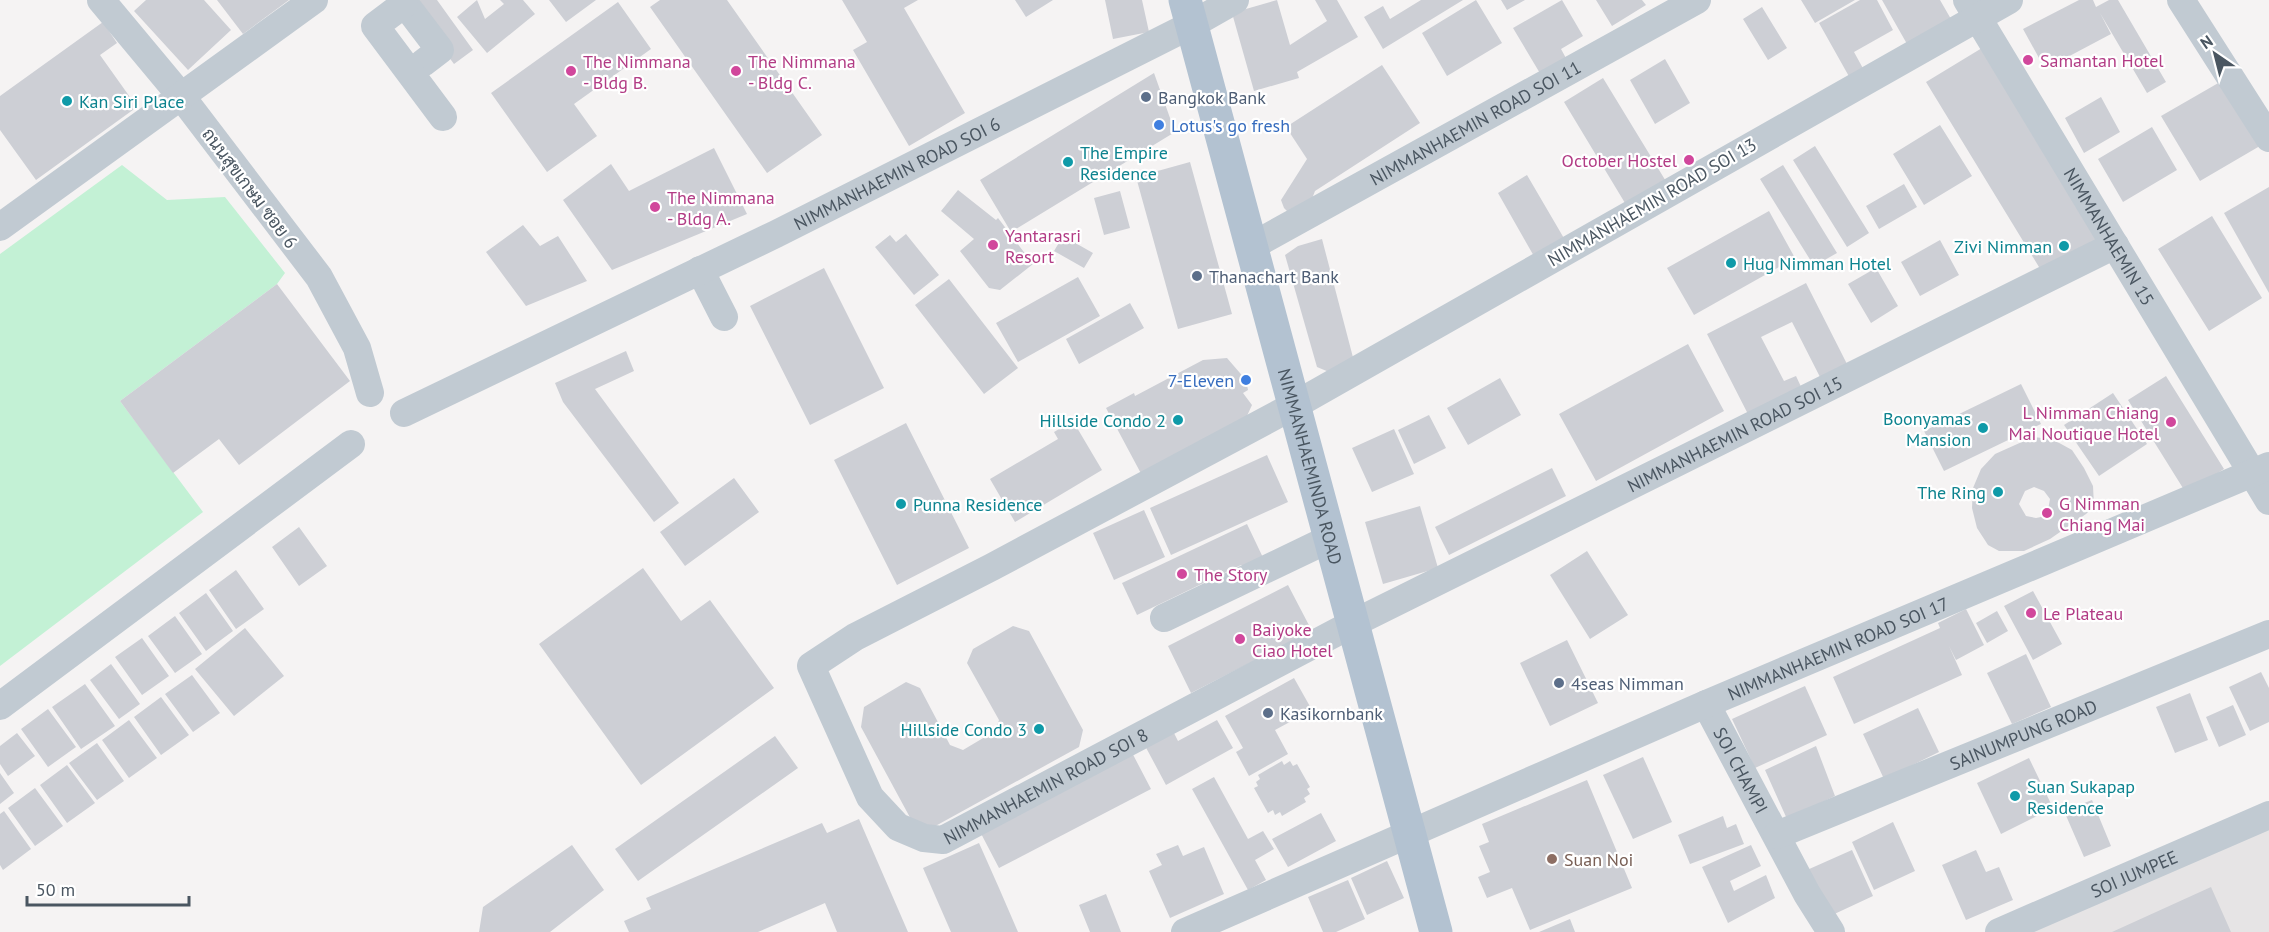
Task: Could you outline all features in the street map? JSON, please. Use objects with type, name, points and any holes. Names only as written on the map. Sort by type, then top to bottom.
[{"type":"main road","name":"NIMMANHAEMINDA ROAD","points":[[1188,12],[1436,932]]},
{"type":"street","name":"ถนนสุขเกษม ซอย 6","points":[[101,0],[181,96],[319,277],[357,348],[370,393]]},
{"type":"street","points":[[0,227],[314,0]]},
{"type":"street","name":"NIMMANHAEMIN ROAD SOI 6","points":[[404,413],[700,270],[1188,12],[1235,0]]},
{"type":"street","name":"NIMMANHAEMIN ROAD SOI 11","points":[[1252,246],[1697,0]]},
{"type":"street","name":"NIMMANHAEMIN ROAD SOI 13","points":[[812,666],[986,557],[1295,405],[1972,9],[2009,0]]},
{"type":"street","points":[[2181,0],[2269,138]]},
{"type":"street","points":[[423,63],[440,50],[403,2],[375,26],[443,117]]},
{"type":"street","name":"NIMMANHAEMIN 15","points":[[1972,9],[2115,245],[2260,469],[2269,501]]},
{"type":"street","name":"NIMMANHAEMIN ROAD SOI 15","points":[[1354,623],[2115,245]]},
{"type":"street","points":[[700,270],[724,317]]},
{"type":"street","points":[[0,706],[351,444]]},
{"type":"street","name":"NIMMANHAEMIN ROAD SOI 17","points":[[1185,932],[1706,704],[2260,469]]},
{"type":"street","points":[[1164,618],[1330,538]]},
{"type":"street","name":"NIMMANHAEMIN ROAD SOI 8","points":[[812,666],[870,797],[898,827],[924,838],[943,840],[1354,623]]},
{"type":"street","name":"SAINUMPUNG ROAD","points":[[1777,835],[2269,634]]},
{"type":"street","name":"SOI CHAMPI","points":[[1706,704],[1777,835]]},
{"type":"street","name":"SOI JUMPEE","points":[[2000,932],[2269,815]]},
{"type":"street","points":[[1777,835],[1807,894],[1831,932]]},
{"type":"shaded area","points":[[2269,823],[2269,932],[2016,932]]},
{"type":"green space","points":[[122,165],[167,200],[225,197],[285,273],[277,284],[120,401],[203,512],[0,666],[0,254]]},
{"type":"building","points":[[146,0],[204,0],[231,30],[188,70],[134,11]]},
{"type":"building","points":[[217,0],[289,0],[243,34]]},
{"type":"building","points":[[410,0],[437,0],[473,50],[454,64],[408,2]]},
{"type":"building","points":[[477,0],[485,19],[504,4],[500,0],[523,0],[535,14],[487,53],[457,17]]},
{"type":"building","points":[[549,0],[596,0],[566,22]]},
{"type":"building","name":"The Nimmana - Bldg C.","points":[[660,0],[727,0],[822,135],[767,173],[650,7]]},
{"type":"building","points":[[842,0],[918,0],[904,8],[965,113],[909,146],[853,50],[867,42]]},
{"type":"building","points":[[1015,0],[1053,0],[1026,17]]},
{"type":"building","points":[[1105,0],[1142,0],[1149,32],[1113,39]]},
{"type":"building","points":[[1277,0],[1290,45],[1327,21],[1315,0],[1337,0],[1358,37],[1297,72],[1299,78],[1254,91],[1232,13]]},
{"type":"building","points":[[1421,0],[1463,0],[1383,49],[1364,17],[1383,6],[1390,19]]},
{"type":"building","points":[[1476,0],[1502,43],[1447,76],[1422,33]]},
{"type":"building","points":[[1501,0],[1525,0],[1507,10]]},
{"type":"building","points":[[1562,0],[1583,36],[1561,49],[1567,60],[1541,75],[1513,28]]},
{"type":"building","points":[[1596,0],[1642,0],[1646,5],[1612,26]]},
{"type":"building","points":[[1801,0],[1855,0],[1815,23]]},
{"type":"building","points":[[1860,0],[1877,0],[1893,30],[1854,52],[1865,72],[1851,80],[1819,23]]},
{"type":"building","points":[[1882,0],[1940,0],[1955,26],[1911,51]]},
{"type":"building","points":[[2079,0],[2093,0],[2096,7],[2109,0],[2118,0],[2166,82],[2147,93],[2100,13],[2111,34],[2045,69],[2023,29]]},
{"type":"building","name":"The Nimmana - Bldg B.","points":[[618,2],[651,49],[574,104],[597,136],[547,172],[491,93]]},
{"type":"building","points":[[1762,7],[1787,48],[1768,60],[1743,19]]},
{"type":"building","name":"Kan Siri Place","points":[[103,22],[117,43],[100,55],[137,107],[36,180],[0,130],[0,96]]},
{"type":"building","points":[[1982,48],[2097,239],[2042,272],[1926,82]]},
{"type":"building","points":[[1665,59],[1690,103],[1655,124],[1630,80]]},
{"type":"building","points":[[1382,65],[1420,123],[1315,191],[1310,204],[1289,213],[1281,200],[1307,159],[1286,127]]},
{"type":"building","name":"The Empire Residence","points":[[1154,73],[1175,132],[1011,232],[980,180]]},
{"type":"building","points":[[1603,78],[1667,183],[1628,208],[1564,102]]},
{"type":"building","points":[[2227,78],[2265,143],[2200,181],[2161,116]]},
{"type":"building","points":[[2101,97],[2120,132],[2084,153],[2065,118]]},
{"type":"building","points":[[1940,125],[1972,176],[1924,205],[1893,154]]},
{"type":"building","points":[[2152,127],[2177,170],[2123,202],[2098,159]]},
{"type":"building","points":[[1815,146],[1869,233],[1847,247],[1793,160]]},
{"type":"building","name":"The Nimmana - Bldg A.","points":[[714,148],[747,214],[612,270],[563,200],[611,164],[629,191]]},
{"type":"building","points":[[1190,162],[1232,314],[1178,329],[1136,177]]},
{"type":"building","points":[[1783,165],[1837,253],[1814,266],[1760,179]]},
{"type":"building","points":[[1527,175],[1565,240],[1535,258],[1498,193]]},
{"type":"building","points":[[1904,184],[1917,207],[1879,229],[1866,206]]},
{"type":"building","points":[[2269,187],[2269,293],[2224,213]]},
{"type":"building","name":"Yantarasri Resort","points":[[958,190],[996,220],[998,218],[1033,264],[1000,290],[989,288],[960,251],[974,239],[941,211]]},
{"type":"building","points":[[1120,191],[1130,228],[1104,235],[1094,198]]},
{"type":"building","name":"Hug Nimman Hotel","points":[[1769,211],[1795,258],[1694,315],[1667,268]]},
{"type":"building","points":[[2212,216],[2262,298],[2209,331],[2158,249]]},
{"type":"building","points":[[523,225],[540,246],[558,236],[587,281],[526,306],[486,252]]},
{"type":"building","points":[[906,234],[939,275],[914,295],[875,247],[890,235],[896,242]]},
{"type":"building","points":[[1063,236],[1093,253],[1084,268],[1054,251]]},
{"type":"building","points":[[1322,239],[1355,365],[1329,372],[1317,367],[1285,255],[1298,246]]},
{"type":"building","points":[[1940,240],[1959,275],[1920,296],[1901,262]]},
{"type":"building","points":[[824,268],[884,388],[810,425],[750,306]]},
{"type":"building","points":[[1876,268],[1898,306],[1871,323],[1848,284]]},
{"type":"building","points":[[1078,277],[1100,316],[1018,362],[996,323]]},
{"type":"building","points":[[949,279],[1018,368],[984,394],[915,305]]},
{"type":"building","points":[[1806,283],[1847,364],[1820,377],[1792,322],[1761,337],[1784,381],[1796,376],[1803,391],[1750,418],[1707,334]]},
{"type":"building","points":[[277,284],[350,381],[239,465],[219,439],[173,473],[120,401]]},
{"type":"building","points":[[1130,303],[1144,328],[1079,364],[1066,339]]},
{"type":"building","points":[[1688,344],[1724,411],[1596,481],[1559,414]]},
{"type":"building","points":[[626,351],[634,371],[595,389],[679,503],[654,522],[563,402],[555,383]]},
{"type":"building","name":"Hillside Condo 2","points":[[1227,358],[1246,380],[1248,390],[1243,393],[1252,405],[1240,431],[1145,481],[1106,408],[1134,393],[1135,396],[1203,360]]},
{"type":"building","points":[[2166,376],[2224,469],[2186,493],[2128,400]]},
{"type":"building","points":[[1500,378],[1521,415],[1468,445],[1447,408]]},
{"type":"building","name":"Boonyamas Mansion","points":[[2021,384],[2041,424],[1944,471],[1924,431]]},
{"type":"building","points":[[2113,393],[2147,444],[2099,476],[2064,425]]},
{"type":"building","points":[[1429,415],[1446,448],[1414,464],[1398,430]]},
{"type":"building","points":[[1073,421],[1102,470],[1015,522],[990,479],[1058,439],[1054,432]]},
{"type":"building","name":"Punna Residence","points":[[906,423],[969,548],[897,585],[834,460]]},
{"type":"building","points":[[1394,429],[1414,474],[1372,492],[1352,448]]},
{"type":"building","name":"The Ring","points":[[2033,437],[2052,439],[2072,450],[2084,468],[2093,486],[2094,506],[2050,539],[2024,551],[1999,551],[1988,545],[1977,528],[1972,508],[1973,488],[1981,469],[1995,454]],"holes":[[[2034,487],[2044,491],[2050,499],[2048,510],[2041,517],[2026,516],[2019,504],[2025,491]]]},
{"type":"building","points":[[1267,455],[1288,502],[1171,555],[1150,508]]},
{"type":"building","points":[[1552,468],[1566,496],[1449,555],[1435,527]]},
{"type":"building","points":[[734,478],[759,512],[685,566],[660,532]]},
{"type":"building","points":[[1420,506],[1438,568],[1383,584],[1365,522]]},
{"type":"building","points":[[1144,510],[1165,557],[1114,580],[1093,533]]},
{"type":"building","name":"The Story","points":[[1247,524],[1267,566],[1241,565],[1137,615],[1122,583]]},
{"type":"building","points":[[299,527],[327,566],[299,586],[272,547]]},
{"type":"building","points":[[1587,551],[1628,615],[1590,639],[1550,575]]},
{"type":"building","points":[[643,568],[681,621],[710,600],[774,688],[641,785],[539,644]]},
{"type":"building","points":[[236,570],[264,609],[236,629],[209,590]]},
{"type":"building","name":"Baiyoke Ciao Hotel","points":[[1288,585],[1312,631],[1191,693],[1168,646]]},
{"type":"building","points":[[2033,591],[2062,644],[2033,660],[2004,606]]},
{"type":"building","points":[[206,593],[233,631],[206,651],[179,613]]},
{"type":"building","points":[[1966,609],[1984,645],[1956,660],[1949,646],[1962,675],[1854,724],[1833,677],[1940,628],[1938,623]]},
{"type":"building","points":[[1997,611],[2008,631],[1987,643],[1976,623]]},
{"type":"building","points":[[175,616],[202,654],[175,673],[148,636]]},
{"type":"building","name":"Hillside Condo 3","points":[[1013,626],[1029,631],[1083,730],[1079,747],[930,829],[913,823],[861,727],[864,707],[906,682],[920,688],[950,745],[963,750],[995,731],[999,720],[967,663],[973,649]]},
{"type":"building","points":[[245,628],[284,676],[234,716],[195,669]]},
{"type":"building","points":[[142,638],[169,676],[142,695],[115,657]]},
{"type":"building","name":"4seas Nimman","points":[[1567,640],[1598,703],[1550,726],[1520,663]]},
{"type":"building","points":[[2026,654],[2051,707],[2012,724],[1987,673]]},
{"type":"building","points":[[111,664],[140,704],[119,719],[90,680]]},
{"type":"building","points":[[2261,672],[2269,688],[2269,722],[2250,731],[2229,687]]},
{"type":"building","points":[[192,675],[220,713],[193,732],[165,694]]},
{"type":"building","name":"Kasikornbank","points":[[1294,678],[1312,710],[1275,730],[1288,754],[1249,776],[1236,752],[1243,748],[1225,716]]},
{"type":"building","points":[[85,684],[115,726],[81,749],[52,707]]},
{"type":"building","points":[[1805,686],[1827,735],[1755,768],[1732,719]]},
{"type":"building","points":[[2190,693],[2208,740],[2175,753],[2156,707]]},
{"type":"building","points":[[161,697],[189,735],[161,755],[134,717]]},
{"type":"building","points":[[2233,705],[2246,735],[2219,747],[2206,717]]},
{"type":"building","points":[[1918,708],[1939,752],[1884,779],[1863,734]]},
{"type":"building","points":[[48,709],[76,747],[48,767],[21,729]]},
{"type":"building","points":[[129,720],[157,758],[129,778],[102,740]]},
{"type":"building","points":[[1217,720],[1233,748],[1166,785],[1143,742],[1171,727],[1178,741]]},
{"type":"building","points":[[17,733],[35,756],[8,776],[0,764],[0,746]]},
{"type":"building","points":[[775,736],[798,768],[638,881],[615,849]]},
{"type":"building","points":[[97,743],[124,781],[97,800],[69,763]]},
{"type":"building","points":[[1128,745],[1151,789],[999,868],[976,824]]},
{"type":"building","points":[[1816,746],[1835,796],[1787,819],[1765,770]]},
{"type":"building","points":[[1643,757],[1672,822],[1633,839],[1603,775]]},
{"type":"building","name":"Suan Sukapap Residence","points":[[2029,758],[2053,808],[2001,834],[1977,783]]},
{"type":"building","points":[[1282,761],[1284,765],[1290,761],[1293,766],[1297,764],[1310,787],[1307,789],[1310,794],[1304,798],[1306,802],[1282,816],[1280,812],[1275,815],[1273,810],[1268,813],[1254,788],[1258,786],[1256,782],[1260,779],[1258,775]]},
{"type":"building","points":[[67,765],[95,803],[67,823],[40,785]]},
{"type":"building","points":[[0,773],[14,793],[0,804]]},
{"type":"building","points":[[1214,777],[1248,839],[1263,831],[1274,849],[1255,860],[1266,880],[1248,890],[1192,789]]},
{"type":"building","name":"Suan Noi","points":[[1587,780],[1632,888],[1530,930],[1512,888],[1487,898],[1478,877],[1490,872],[1479,846],[1489,842],[1482,824]]},
{"type":"building","points":[[35,788],[63,826],[35,846],[8,808]]},
{"type":"building","points":[[2092,800],[2111,846],[2084,857],[2064,811]]},
{"type":"building","points":[[4,811],[31,849],[3,870],[0,865],[0,814]]},
{"type":"building","points":[[1321,813],[1336,841],[1288,867],[1272,839]]},
{"type":"building","points":[[1723,816],[1727,828],[1736,824],[1744,844],[1690,864],[1678,835]]},
{"type":"building","points":[[859,819],[908,932],[837,932],[825,903],[758,932],[629,932],[624,921],[651,909],[646,898],[822,823],[827,833]]},
{"type":"building","points":[[1893,822],[1915,871],[1874,890],[1852,842]]},
{"type":"building","points":[[979,843],[1018,932],[951,932],[923,868]]},
{"type":"building","points":[[572,845],[604,890],[550,932],[479,932],[483,907]]},
{"type":"building","points":[[1178,845],[1183,856],[1204,847],[1224,894],[1170,918],[1149,871],[1162,865],[1156,854]]},
{"type":"building","points":[[1751,845],[1761,866],[1730,881],[1734,891],[1766,875],[1775,898],[1728,923],[1702,867]]},
{"type":"building","points":[[1852,850],[1873,896],[1828,917],[1807,870]]},
{"type":"building","points":[[1976,850],[1986,872],[1999,867],[2013,900],[1966,920],[1942,865]]},
{"type":"building","points":[[1387,861],[1404,898],[1367,915],[1351,878]]},
{"type":"building","points":[[1348,880],[1365,919],[1336,932],[1323,932],[1308,897]]},
{"type":"building","points":[[2211,887],[2231,932],[2112,932]]},
{"type":"building","points":[[1106,894],[1121,932],[1090,932],[1079,905]]},
{"type":"building","points":[[1570,919],[1575,932],[1539,932]]},
{"type":"place","name":"Samantan Hotel","points":[[2028,60]]},
{"type":"place","name":"The Nimmana - Bldg B.","points":[[571,71]]},
{"type":"place","name":"The Nimmana - Bldg C.","points":[[736,71]]},
{"type":"place","name":"Bangkok Bank","points":[[1146,97]]},
{"type":"place","name":"Kan Siri Place","points":[[67,101]]},
{"type":"place","name":"Lotus's go fresh","points":[[1159,125]]},
{"type":"place","name":"October Hostel","points":[[1689,160]]},
{"type":"place","name":"The Empire Residence","points":[[1068,162]]},
{"type":"place","name":"The Nimmana - Bldg A.","points":[[655,207]]},
{"type":"place","name":"Yantarasri Resort","points":[[993,245]]},
{"type":"place","name":"Zivi Nimman","points":[[2064,246]]},
{"type":"place","name":"Hug Nimman Hotel","points":[[1731,263]]},
{"type":"place","name":"Thanachart Bank","points":[[1197,276]]},
{"type":"place","name":"7-Eleven","points":[[1246,380]]},
{"type":"place","name":"Hillside Condo 2","points":[[1178,420]]},
{"type":"place","name":"L Nimman Chiang Mai Noutique Hotel","points":[[2171,422]]},
{"type":"place","name":"Boonyamas Mansion","points":[[1983,428]]},
{"type":"place","name":"The Ring","points":[[1998,492]]},
{"type":"place","name":"Punna Residence","points":[[901,504]]},
{"type":"place","name":"G Nimman Chiang Mai","points":[[2047,513]]},
{"type":"place","name":"The Story","points":[[1182,574]]},
{"type":"place","name":"Le Plateau","points":[[2031,613]]},
{"type":"place","name":"Baiyoke Ciao Hotel","points":[[1240,639]]},
{"type":"place","name":"4seas Nimman","points":[[1559,683]]},
{"type":"place","name":"Kasikornbank","points":[[1268,713]]},
{"type":"place","name":"Hillside Condo 3","points":[[1039,729]]},
{"type":"place","name":"Suan Sukapap Residence","points":[[2015,796]]},
{"type":"place","name":"Suan Noi","points":[[1552,859]]}]
